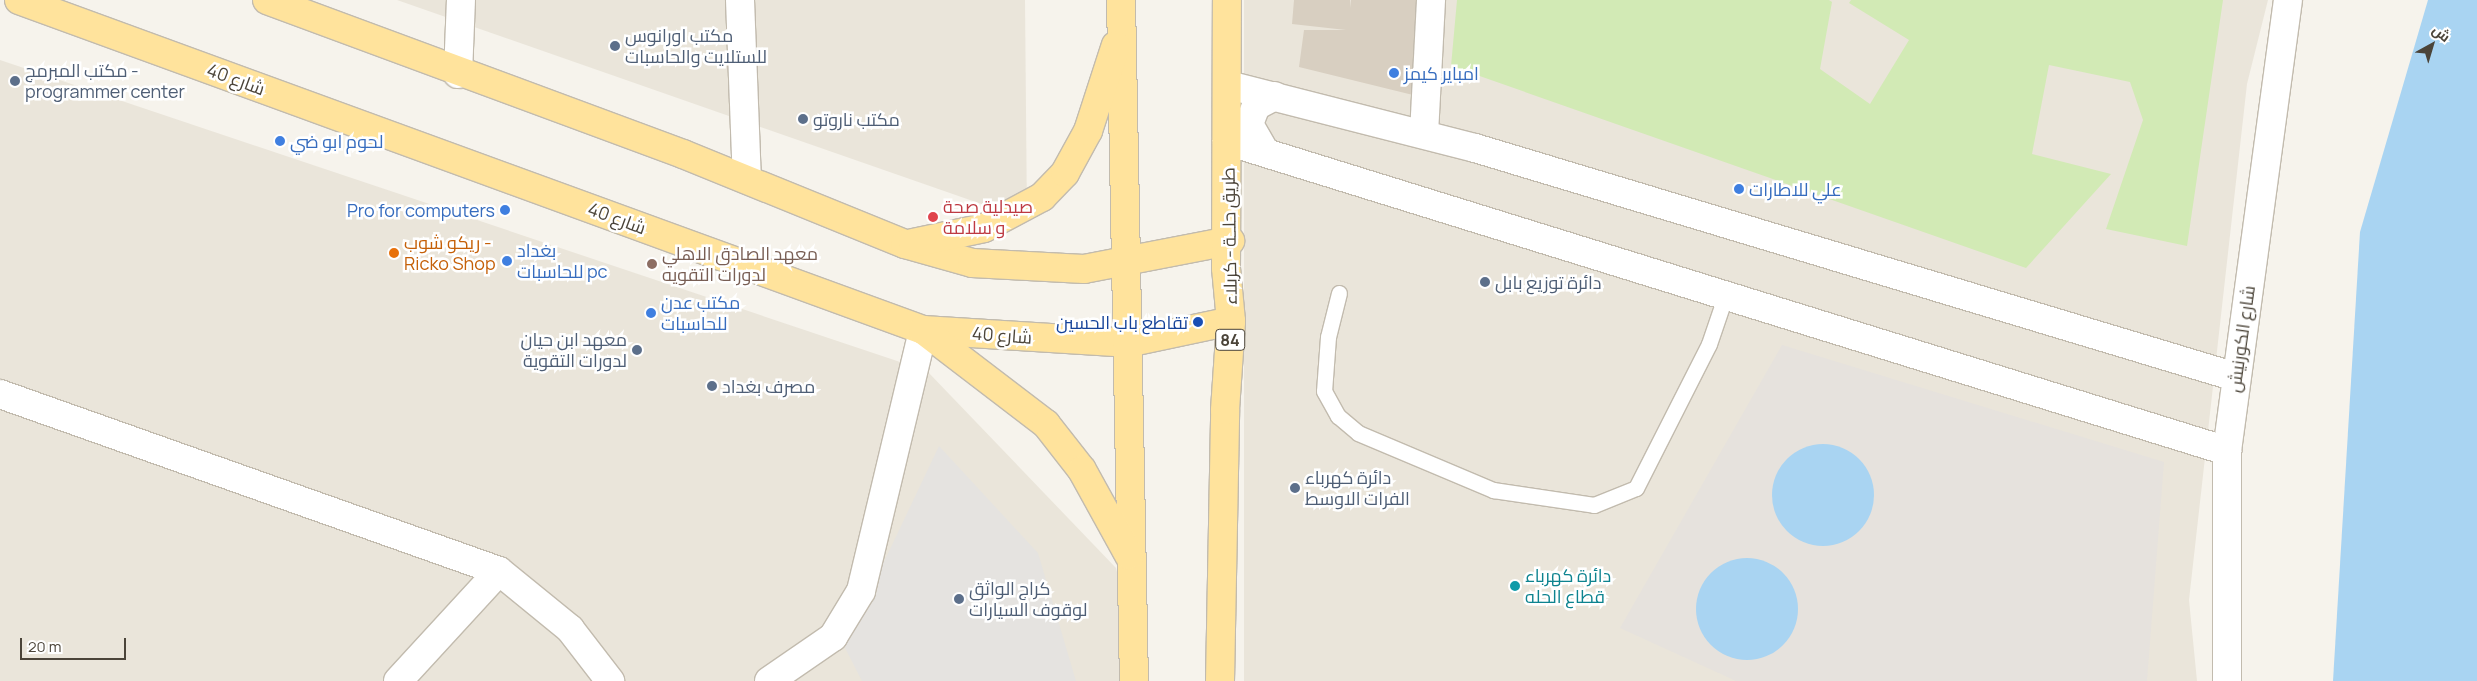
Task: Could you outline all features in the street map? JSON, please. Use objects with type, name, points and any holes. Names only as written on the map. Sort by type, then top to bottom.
[{"type":"main road","name":"شارع 40","points":[[19,0],[923,330],[1127,343],[1231,322]]},
{"type":"main road","points":[[267,0],[458,74],[747,179],[905,244],[972,263],[1084,270],[1123,264],[1230,241]]},
{"type":"main road","points":[[1121,0],[1123,264],[1133,562],[1134,681]]},
{"type":"main road","name":"طريق حلــة - كربلاء","points":[[1220,681],[1225,410],[1231,322],[1227,286],[1230,241],[1227,141],[1227,0]]},
{"type":"main road","points":[[905,244],[984,228],[1042,197],[1065,172],[1088,131],[1121,30]]},
{"type":"main road","points":[[923,330],[1046,424],[1101,501],[1133,562]]},
{"type":"street","points":[[458,74],[461,0]]},
{"type":"street","points":[[740,0],[747,179]]},
{"type":"street","points":[[1424,134],[1431,0]]},
{"type":"street","name":"شارع الكورنيش","points":[[2226,681],[2227,451],[2288,0]]},
{"type":"street","points":[[1228,85],[1424,134],[2236,377]]},
{"type":"street","points":[[1265,152],[1250,124],[1256,106],[1275,96]]},
{"type":"street","points":[[1227,141],[1726,294],[2227,451]]},
{"type":"street","points":[[769,681],[834,637],[861,591],[923,330]]},
{"type":"street","points":[[0,394],[499,572],[570,630],[610,681]]},
{"type":"street","points":[[398,681],[499,572]]},
{"type":"lane","points":[[1340,293],[1328,337],[1324,391],[1338,416],[1358,432],[1493,490],[1594,505],[1636,488],[1709,344],[1726,294]]},
{"type":"shaded area","points":[[397,0],[1025,0],[1027,220]]},
{"type":"shaded area","points":[[1244,0],[2268,0],[2247,84],[2189,600],[2197,681],[1244,681]]},
{"type":"shaded area","points":[[0,60],[927,371],[1116,568],[1145,681],[0,681]]},
{"type":"shaded area","points":[[1782,345],[2164,462],[2147,681],[1736,681],[1620,628]]},
{"type":"shaded area","name":"كراج الواثق لوقوف السيارات","points":[[939,446],[1038,553],[1076,681],[862,681],[844,646]]},
{"type":"green space","points":[[1457,0],[1829,0],[1832,2],[1820,69],[1870,104],[1909,40],[1849,3],[1851,0],[2223,0],[2187,246],[2106,229],[2143,120],[2130,82],[2049,65],[2032,154],[2111,174],[2026,268],[1451,66]]},
{"type":"water","points":[[2428,0],[2477,0],[2477,681],[2333,681],[2360,232]]},
{"type":"water","points":[[1823,444],[1843,448],[1859,459],[1870,475],[1874,495],[1870,515],[1859,531],[1843,542],[1823,546],[1803,542],[1787,531],[1776,515],[1772,495],[1776,475],[1787,459],[1803,448]]},
{"type":"water","points":[[1747,558],[1767,562],[1783,573],[1794,589],[1798,609],[1794,629],[1783,645],[1767,656],[1747,660],[1727,656],[1711,645],[1700,629],[1696,609],[1700,589],[1711,573],[1727,562]]},
{"type":"building","points":[[1294,0],[1350,0],[1350,8],[1351,0],[1423,0],[1413,95],[1299,67],[1304,30],[1346,30],[1292,24]]},
{"type":"place","name":"مكتب اورانوس للستلايت والحاسبات","points":[[615,46]]},
{"type":"place","name":"امباير كيمز","points":[[1394,73]]},
{"type":"place","name":"مكتب المبرمج - programmer center","points":[[15,81]]},
{"type":"place","name":"مكتب ناروتو","points":[[803,119]]},
{"type":"place","name":"لحوم ابو ضي","points":[[280,141]]},
{"type":"place","name":"علي للاطارات","points":[[1739,189]]},
{"type":"place","name":"Pro for computers","points":[[505,210]]},
{"type":"place","name":"صيدلية صحة و سلامة","points":[[933,217]]},
{"type":"place","name":"ريكو شوب - Ricko Shop","points":[[394,253]]},
{"type":"place","name":"بغداد للحاسبات pc","points":[[507,261]]},
{"type":"place","name":"معهد الصادق الاهلي لدورات التقويه","points":[[652,264]]},
{"type":"place","name":"دائرة توزيع بابل","points":[[1485,282]]},
{"type":"place","name":"مكتب عدن للحاسبات","points":[[651,313]]},
{"type":"place","name":"تقاطع باب الحسين","points":[[1198,322]]},
{"type":"place","name":"معهد ابن حيان لدورات التقوية","points":[[637,350]]},
{"type":"place","name":"مصرف بغداد","points":[[712,386]]},
{"type":"place","name":"دائرة كهرباء الفرات الاوسط","points":[[1295,488]]},
{"type":"place","name":"دائرة كهرباء قطاع الحله","points":[[1515,586]]},
{"type":"place","name":"كراج الواثق لوقوف السيارات","points":[[959,599]]}]
